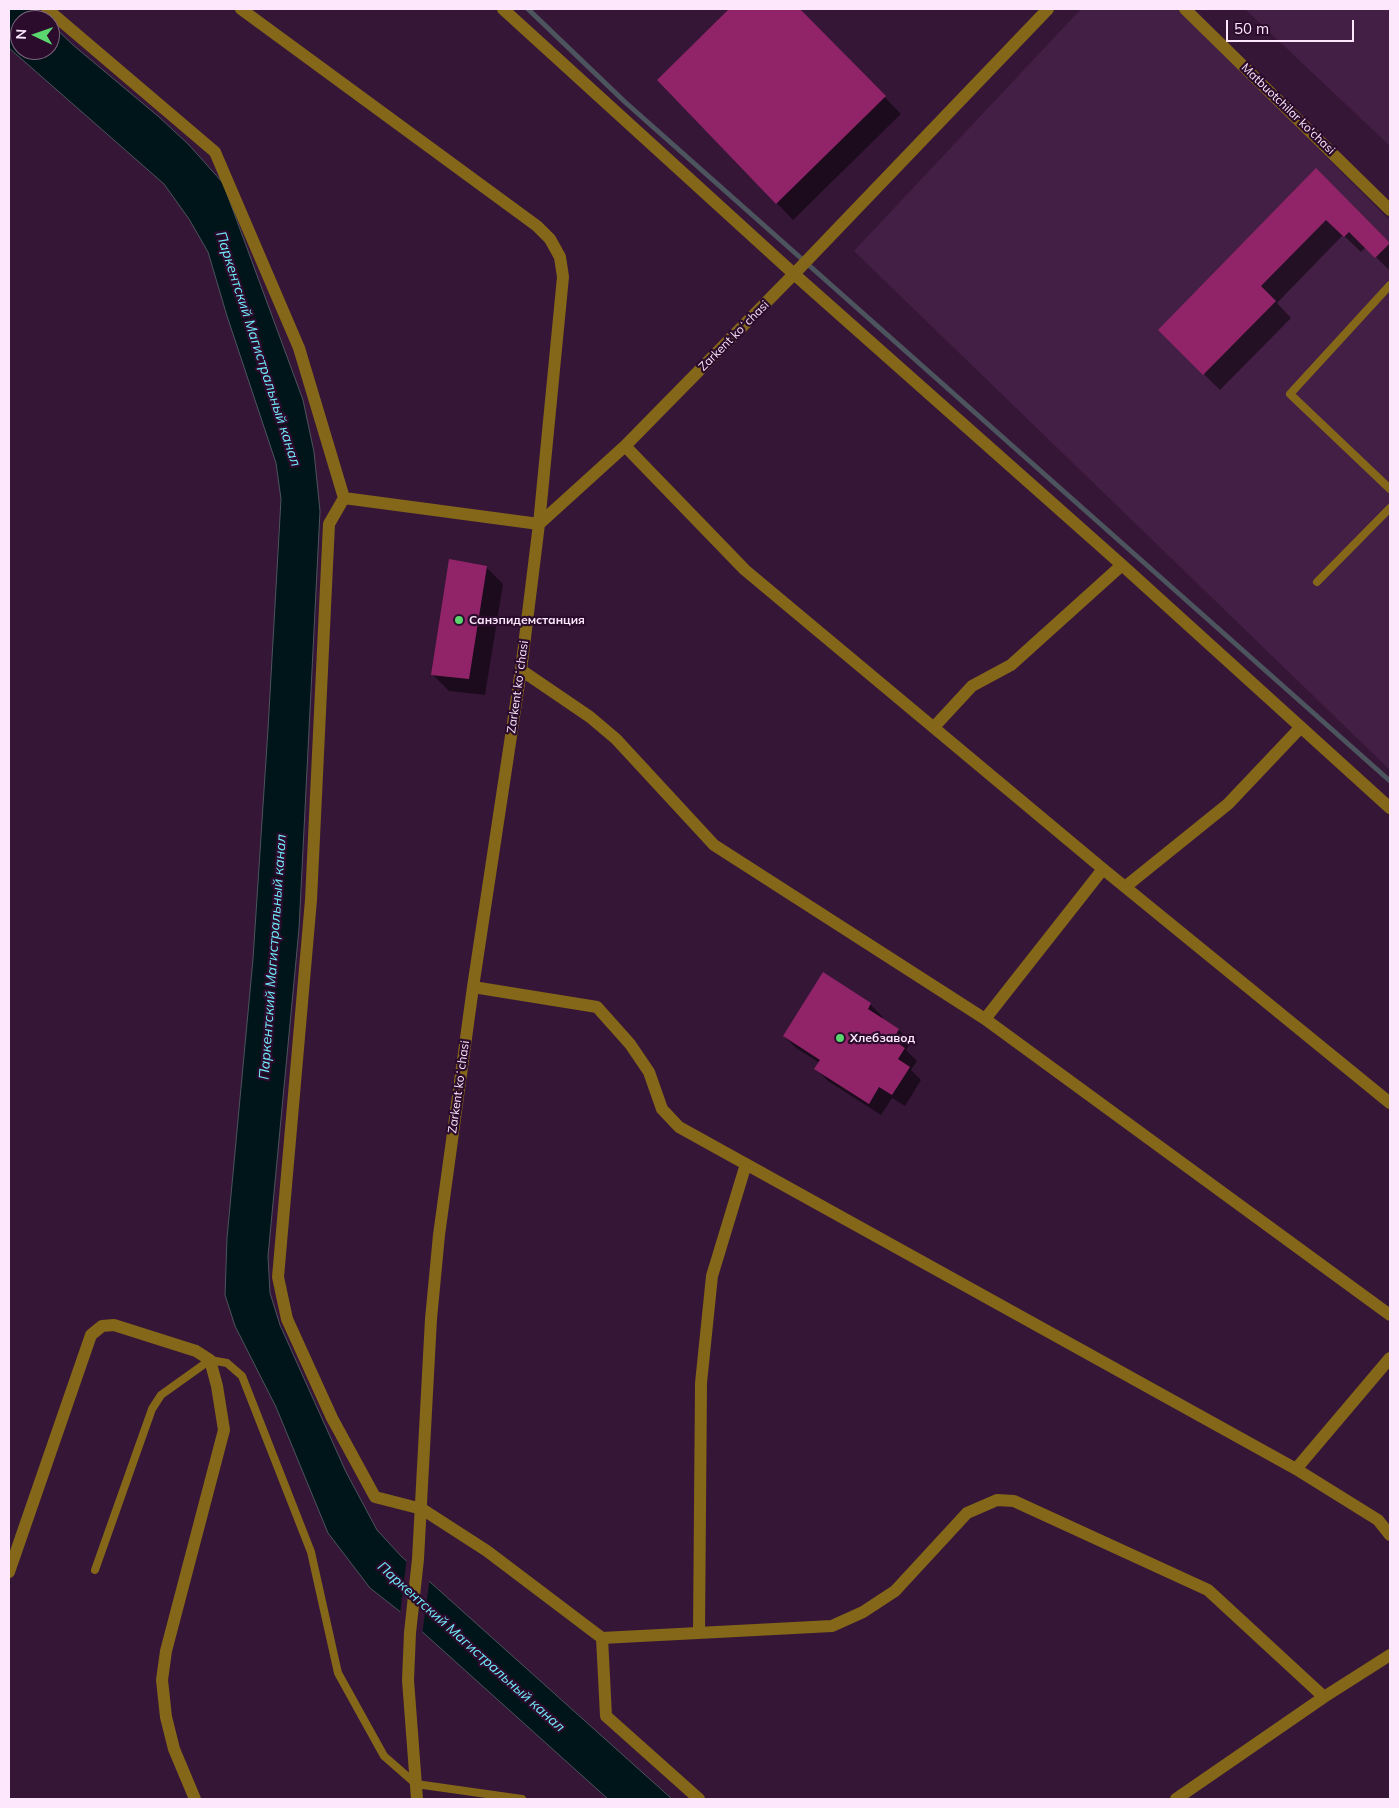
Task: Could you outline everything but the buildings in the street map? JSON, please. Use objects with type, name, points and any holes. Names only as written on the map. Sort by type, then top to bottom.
[{"type":"street","points":[[47,9],[215,152],[299,348],[344,498],[329,524],[311,900],[278,1277],[287,1319],[332,1418],[375,1497],[422,1509],[486,1551],[602,1638],[832,1626],[863,1612],[895,1591],[967,1513],[997,1500],[1014,1502],[1208,1590],[1324,1697]]},
{"type":"street","points":[[241,9],[537,226],[550,239],[560,257],[563,284],[539,524],[344,498]]},
{"type":"street","points":[[503,9],[797,271],[1390,808]]},
{"type":"street","name":"Zarkent koʻchasi","points":[[417,1799],[411,1741],[408,1680],[410,1630],[422,1509],[431,1329],[438,1244],[473,987],[521,670],[539,524],[625,446],[797,271],[1048,9]]},
{"type":"street","name":"Matbuotchilar ko'chasi","points":[[1185,9],[1390,210]]},
{"type":"street","points":[[625,446],[745,570],[1103,869],[1390,1103]]},
{"type":"street","points":[[934,727],[972,686],[1011,665],[1122,565]]},
{"type":"street","points":[[521,670],[590,717],[616,739],[714,845],[986,1019],[1390,1315]]},
{"type":"street","points":[[1125,887],[1228,804],[1301,727]]},
{"type":"street","points":[[986,1019],[1103,869]]},
{"type":"street","points":[[473,987],[597,1007],[630,1044],[649,1072],[662,1109],[679,1127],[1296,1469],[1378,1520],[1390,1534]]},
{"type":"street","points":[[698,1633],[701,1382],[712,1276],[746,1164]]},
{"type":"street","points":[[9,1572],[91,1335],[102,1326],[114,1325],[196,1351],[210,1360],[217,1386],[224,1430],[166,1651],[162,1680],[166,1717],[174,1749],[194,1799]]},
{"type":"street","points":[[1296,1469],[1390,1358]]},
{"type":"street","points":[[602,1638],[606,1716],[699,1799]]},
{"type":"street","points":[[1176,1799],[1324,1697],[1390,1655]]},
{"type":"lane","points":[[1390,285],[1290,394],[1390,489]]},
{"type":"lane","points":[[1317,582],[1390,508]]},
{"type":"lane","points":[[95,1570],[152,1409],[160,1395],[210,1360],[227,1363],[242,1376],[311,1552],[338,1673],[384,1756],[416,1784],[522,1799]]},
{"type":"shaded area","points":[[1081,9],[1180,9],[1390,221],[1390,770],[854,251]]},
{"type":"shaded area","points":[[1245,9],[1390,9],[1390,146]]},
{"type":"water","name":"Паркентский Магистральный канал","points":[[9,9],[35,9],[10,10],[9,48]]},
{"type":"water","name":"Паркентский Магистральный канал","points":[[60,33],[159,117],[189,145],[223,183],[303,400],[314,452],[320,511],[299,929],[268,1256],[270,1293],[280,1325],[346,1472],[377,1530],[401,1556],[672,1799],[608,1799],[398,1610],[370,1588],[328,1533],[276,1407],[235,1326],[225,1295],[227,1238],[253,959],[281,499],[276,463],[227,316],[208,252],[189,219],[164,184],[23,60],[60,60]]},
{"type":"pier","points":[[407,1556],[430,1577],[422,1635],[400,1615]]},
{"type":"waterway","points":[[528,9],[625,102],[1390,781]]},
{"type":"place","name":"Санэпидемстанция","points":[[459,620]]},
{"type":"place","name":"Хлебзавод","points":[[840,1038]]}]
